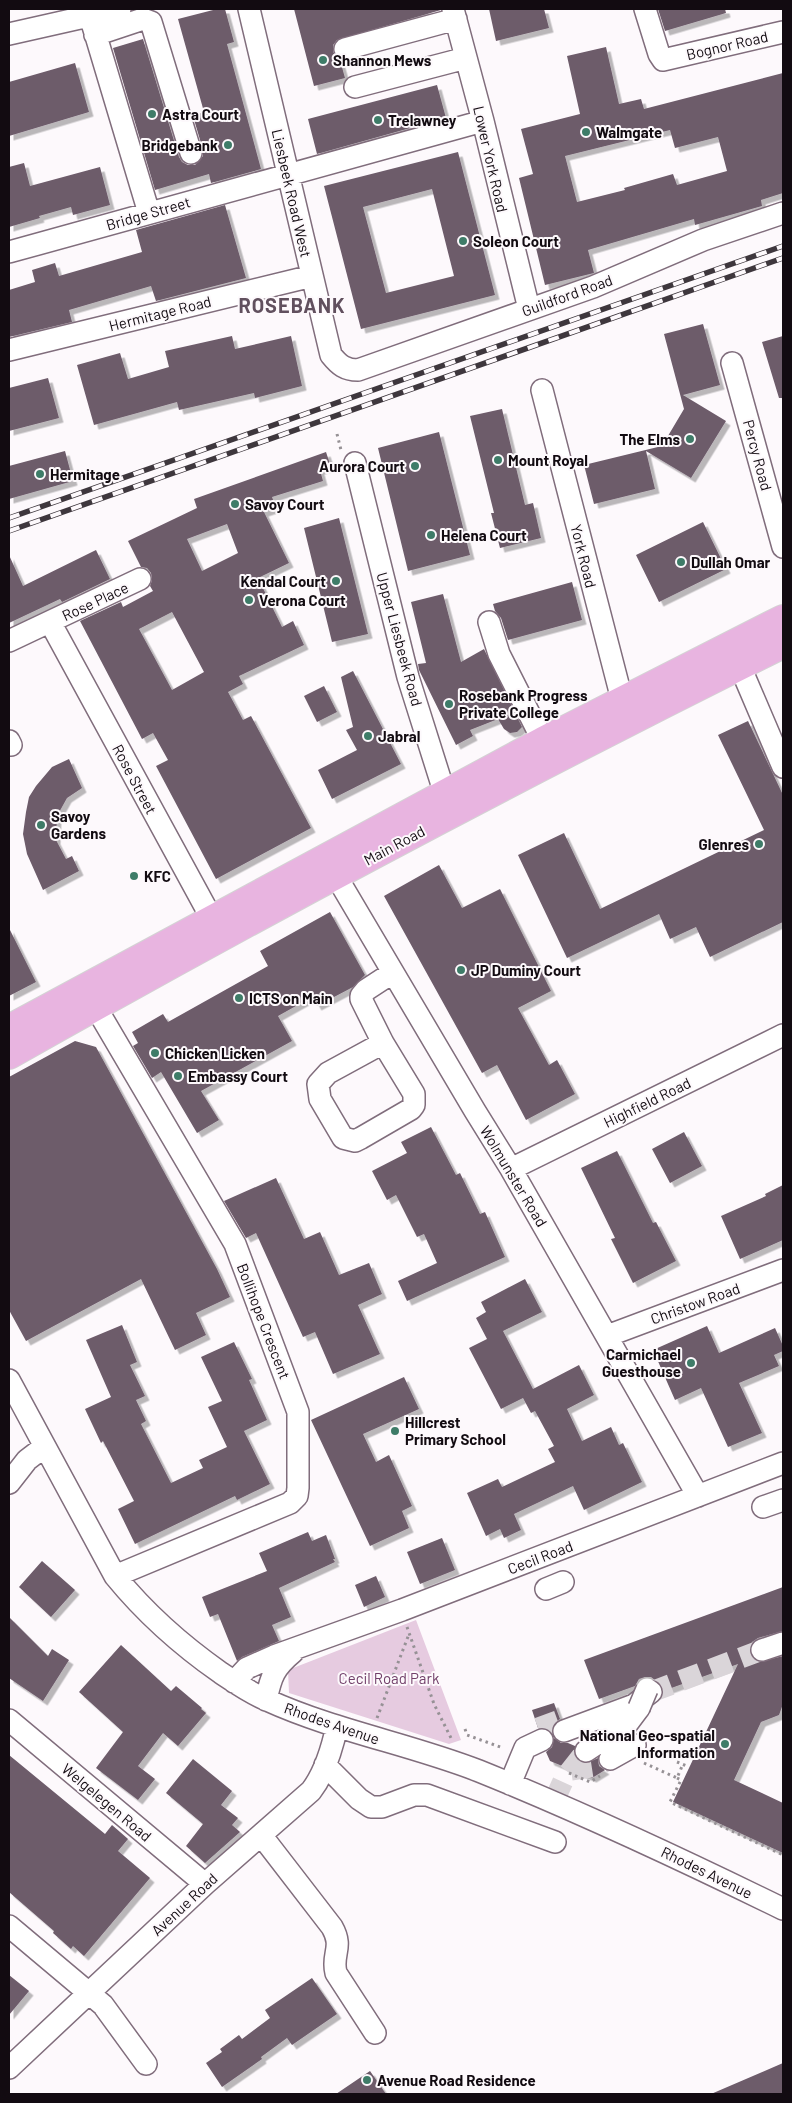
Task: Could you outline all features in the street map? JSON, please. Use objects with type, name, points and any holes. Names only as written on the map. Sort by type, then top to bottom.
[{"type":"main road","name":"Main Road","points":[[14,1038],[448,804],[624,712],[783,619]]},
{"type":"main road","name":"Main Road","points":[[448,804],[543,742],[624,712],[783,644]]},
{"type":"street","points":[[92,25],[120,9]]},
{"type":"street","name":"Liesbeek Road West","points":[[249,9],[331,355],[338,364],[348,370]]},
{"type":"street","name":"Bognor Road","points":[[645,9],[659,54],[663,60],[783,32]]},
{"type":"street","points":[[345,49],[455,14]]},
{"type":"street","name":"Lower York Road","points":[[455,14],[528,309]]},
{"type":"street","points":[[9,34],[143,19],[150,22],[191,153]]},
{"type":"street","points":[[92,25],[148,213]]},
{"type":"street","points":[[354,87],[466,58]]},
{"type":"street","name":"Bridge Street","points":[[9,252],[483,121]]},
{"type":"street","name":"Guildford Road","points":[[348,370],[358,370],[593,287],[703,240],[783,213]]},
{"type":"street","name":"Hermitage Road","points":[[9,350],[312,276]]},
{"type":"street","name":"Percy Road","points":[[732,363],[783,547]]},
{"type":"street","name":"York Road","points":[[542,390],[624,712]]},
{"type":"street","name":"Upper Liesbeek Road","points":[[355,462],[408,677],[448,804]]},
{"type":"street","name":"Rose Place","points":[[9,641],[140,580]]},
{"type":"street","name":"Rose Street","points":[[50,622],[217,928]]},
{"type":"street","points":[[489,622],[499,654],[543,742]]},
{"type":"street","points":[[745,678],[783,767]]},
{"type":"street","name":"Wolmunster Road","points":[[331,867],[392,973],[511,1169],[698,1496]]},
{"type":"street","points":[[382,1043],[328,1073],[318,1084],[320,1099],[343,1138],[355,1141],[362,1138],[414,1105],[414,1094],[382,1043],[361,996],[366,990],[392,973]]},
{"type":"street","name":"Bollihope Crescent","points":[[90,996],[235,1244],[294,1396],[298,1420],[298,1488],[297,1496],[290,1502],[116,1576]]},
{"type":"street","name":"Highfield Road","points":[[511,1169],[783,1035]]},
{"type":"street","name":"Christow Road","points":[[607,1336],[783,1270]]},
{"type":"street","name":"Rhodes Avenue","points":[[9,1380],[116,1576],[135,1601],[161,1626],[192,1653],[234,1682],[266,1700],[337,1726],[449,1759],[510,1784],[650,1844],[783,1909]]},
{"type":"street","points":[[9,1483],[27,1460],[44,1447]]},
{"type":"street","name":"Cecil Road","points":[[234,1682],[251,1665],[402,1610],[546,1576],[698,1496],[783,1463]]},
{"type":"street","points":[[763,1507],[783,1500]]},
{"type":"street","points":[[762,1650],[783,1643]]},
{"type":"street","name":"Cecil Road","points":[[266,1700],[274,1671],[279,1663],[295,1650]]},
{"type":"street","points":[[586,1751],[627,1724],[639,1708],[647,1689]]},
{"type":"street","name":"Welgelegen Road","points":[[9,1720],[205,1884]]},
{"type":"street","name":"Avenue Road","points":[[9,2068],[205,1884],[311,1791],[320,1780],[337,1726]]},
{"type":"street","points":[[510,1784],[533,1740]]},
{"type":"street","points":[[610,1759],[635,1745]]},
{"type":"street","points":[[325,1765],[359,1799],[370,1807],[382,1807],[414,1795],[427,1795],[554,1842]]},
{"type":"street","points":[[261,1836],[338,1937],[338,1947],[334,1963],[336,1974],[375,2033]]},
{"type":"street","points":[[9,1926],[103,2005],[146,2064]]},
{"type":"path","points":[[402,1610],[434,1704],[453,1742]]},
{"type":"path","points":[[375,1724],[381,1703],[409,1634]]},
{"type":"path","points":[[465,1729],[467,1735],[504,1749],[510,1740],[533,1740]]},
{"type":"path","points":[[677,1762],[689,1767]]},
{"type":"path","points":[[677,1778],[681,1780],[670,1802],[783,1855]]},
{"type":"green space","name":"Cecil Road Park","points":[[416,1620],[461,1740],[449,1744],[289,1693],[288,1670]]},
{"type":"building","points":[[217,9],[225,9],[234,42],[227,44],[261,169],[211,183],[209,174],[155,190],[113,48],[143,39],[179,157],[182,162],[188,165],[195,165],[203,156],[203,150],[193,116],[204,112],[178,19]]},
{"type":"building","name":"Shannon Mews","points":[[294,9],[441,10],[337,40],[333,45],[333,52],[340,60],[345,78],[314,86]]},
{"type":"building","points":[[489,9],[544,9],[549,28],[496,41]]},
{"type":"building","points":[[658,9],[725,9],[726,13],[665,31]]},
{"type":"building","points":[[606,47],[619,104],[641,99],[644,109],[783,73],[783,193],[761,200],[762,206],[695,225],[694,219],[588,250],[594,273],[545,285],[519,178],[533,174],[521,129],[580,114],[567,56]],"holes":[[[670,130],[675,148],[718,137],[727,171],[677,185],[673,174],[624,188],[625,190],[577,202],[565,156]]]},
{"type":"building","points":[[75,63],[89,112],[9,136],[9,82]]},
{"type":"building","name":"Trelawney","points":[[437,85],[446,118],[317,154],[308,119]]},
{"type":"building","name":"Soleon Court","points":[[458,152],[495,295],[361,329],[324,186]],"holes":[[[432,189],[454,276],[386,293],[363,207]]]},
{"type":"building","points":[[24,163],[30,186],[100,167],[110,205],[73,215],[71,207],[9,227],[9,167]]},
{"type":"building","points":[[225,205],[246,278],[156,301],[151,286],[69,310],[72,322],[9,337],[9,290],[35,282],[32,270],[55,263],[59,276],[142,252],[136,230]]},
{"type":"building","points":[[703,324],[720,385],[683,395],[726,421],[691,478],[646,451],[655,489],[594,504],[584,465],[662,446],[684,409],[664,334]]},
{"type":"building","points":[[232,336],[235,349],[291,336],[302,386],[255,398],[254,393],[179,410],[177,402],[94,425],[77,365],[120,353],[128,379],[169,367],[165,351]]},
{"type":"building","points":[[783,336],[783,398],[779,398],[762,342]]},
{"type":"building","name":"Hermitage","points":[[48,378],[59,418],[9,431],[9,388]]},
{"type":"building","name":"Mount Royal","points":[[502,409],[525,505],[533,503],[541,538],[500,548],[491,513],[494,513],[470,416]]},
{"type":"building","points":[[439,432],[470,555],[408,571],[378,448]]},
{"type":"building","name":"Hermitage","points":[[65,451],[73,481],[9,499],[9,466]]},
{"type":"building","points":[[326,452],[331,467],[320,470],[323,481],[272,497],[276,508],[264,512],[289,563],[258,578],[282,627],[293,621],[304,645],[239,676],[243,684],[228,692],[243,720],[251,716],[311,828],[216,879],[156,766],[168,760],[153,733],[142,739],[80,621],[121,602],[123,607],[153,591],[150,586],[152,580],[151,573],[147,568],[141,567],[128,541],[197,508],[194,499]],"holes":[[[227,524],[238,553],[202,571],[187,539]],[[172,612],[204,672],[172,690],[139,629]]]},
{"type":"building","name":"Kendal Court","points":[[339,518],[368,634],[332,642],[304,528]]},
{"type":"building","name":"Dullah Omar","points":[[703,522],[726,569],[659,602],[636,555]]},
{"type":"building","points":[[96,550],[110,579],[62,602],[60,599],[9,623],[9,555],[23,586]]},
{"type":"building","points":[[572,582],[582,620],[508,640],[501,618],[495,611],[493,604]]},
{"type":"building","points":[[443,594],[461,662],[484,649],[522,727],[517,732],[510,733],[504,729],[498,719],[470,730],[473,736],[456,745],[419,670],[418,664],[426,663],[411,602]]},
{"type":"building","name":"Jabral","points":[[353,671],[401,764],[332,799],[318,770],[357,750],[346,730],[353,727],[341,677]]},
{"type":"building","points":[[324,686],[337,712],[317,722],[304,696]]},
{"type":"building","name":"Glenres","points":[[748,721],[783,795],[783,922],[710,957],[696,927],[670,939],[659,914],[567,958],[518,855],[564,833],[600,909],[764,830],[718,735]]},
{"type":"building","name":"Savoy Gardens","points":[[69,759],[82,788],[67,798],[57,816],[56,840],[66,859],[72,856],[79,871],[43,890],[27,854],[23,834],[26,812],[29,797],[36,786],[52,767]]},
{"type":"building","name":"JP Duminy Court","points":[[439,865],[462,908],[500,889],[551,991],[518,1008],[549,1065],[557,1060],[575,1094],[526,1120],[497,1065],[482,1073],[384,896]]},
{"type":"building","name":"ICTS on Main","points":[[330,912],[365,975],[353,987],[317,1006],[312,997],[278,1016],[292,1041],[201,1091],[219,1120],[197,1133],[161,1072],[152,1078],[133,1046],[138,1043],[132,1032],[163,1014],[168,1022],[268,966],[260,951]]},
{"type":"building","points":[[9,928],[36,982],[9,996]]},
{"type":"building","points":[[75,1041],[96,1047],[217,1269],[230,1297],[196,1313],[206,1335],[175,1350],[141,1279],[26,1341],[9,1310],[9,1077]]},
{"type":"building","points":[[431,1127],[456,1175],[460,1173],[480,1214],[485,1212],[505,1257],[407,1301],[398,1281],[437,1263],[424,1234],[417,1237],[396,1195],[387,1200],[372,1171],[407,1153],[401,1142]]},
{"type":"building","points":[[684,1132],[702,1166],[670,1183],[652,1149]]},
{"type":"building","points":[[617,1151],[653,1223],[656,1222],[676,1261],[633,1283],[611,1239],[615,1238],[581,1168]]},
{"type":"building","points":[[276,1178],[304,1239],[320,1232],[339,1275],[369,1263],[382,1294],[358,1305],[380,1354],[333,1374],[315,1332],[303,1337],[256,1233],[246,1238],[224,1201]]},
{"type":"building","points":[[783,1185],[783,1240],[740,1259],[721,1216],[766,1196],[765,1194]]},
{"type":"building","points":[[525,1279],[542,1312],[503,1331],[533,1389],[579,1365],[594,1395],[567,1409],[582,1441],[611,1427],[619,1445],[623,1443],[642,1482],[584,1510],[573,1486],[514,1514],[521,1530],[504,1538],[500,1529],[486,1536],[467,1493],[498,1479],[502,1487],[555,1462],[548,1449],[554,1446],[535,1411],[531,1413],[523,1398],[501,1409],[469,1348],[487,1339],[476,1318],[486,1312],[481,1302]]},
{"type":"building","points":[[122,1325],[137,1362],[130,1365],[145,1396],[136,1400],[146,1421],[141,1424],[171,1483],[203,1468],[199,1460],[227,1447],[208,1407],[222,1401],[201,1357],[234,1342],[252,1379],[249,1380],[267,1420],[244,1431],[270,1484],[237,1500],[235,1496],[135,1544],[118,1509],[134,1501],[103,1441],[101,1443],[85,1409],[111,1397],[86,1340]]},
{"type":"building","points":[[707,1326],[719,1353],[775,1328],[783,1346],[783,1351],[774,1355],[779,1366],[739,1383],[762,1433],[728,1447],[701,1388],[675,1400],[653,1350]]},
{"type":"building","points":[[404,1377],[419,1409],[363,1434],[376,1462],[389,1455],[412,1506],[402,1511],[409,1528],[370,1546],[311,1420]]},
{"type":"building","points":[[308,1532],[312,1541],[326,1535],[335,1562],[279,1588],[291,1617],[272,1625],[279,1641],[237,1661],[218,1614],[210,1617],[202,1597],[267,1571],[259,1553]]},
{"type":"building","points":[[442,1538],[455,1570],[420,1584],[407,1552]]},
{"type":"building","points":[[42,1561],[75,1590],[51,1617],[19,1587]]},
{"type":"building","points":[[376,1576],[385,1597],[364,1607],[355,1585]]},
{"type":"building","points":[[783,1587],[783,1631],[758,1638],[752,1642],[750,1648],[753,1659],[759,1662],[783,1656],[783,1704],[779,1715],[761,1722],[734,1780],[783,1803],[783,1853],[673,1802],[738,1664],[663,1691],[661,1685],[651,1677],[645,1677],[639,1679],[635,1686],[599,1699],[584,1660]]},
{"type":"building","points":[[9,1617],[48,1656],[52,1649],[69,1660],[43,1701],[9,1678]]},
{"type":"building","points":[[121,1645],[171,1691],[176,1686],[206,1713],[178,1746],[163,1733],[138,1766],[155,1779],[138,1800],[96,1768],[123,1732],[79,1692]]},
{"type":"building","points":[[554,1703],[560,1719],[554,1723],[552,1733],[544,1728],[538,1728],[532,1710]]},
{"type":"building","points":[[554,1738],[561,1743],[575,1746],[575,1757],[580,1762],[587,1763],[598,1758],[599,1766],[605,1770],[592,1778],[550,1761],[546,1752],[552,1747]]},
{"type":"building","points":[[9,1755],[105,1834],[112,1825],[128,1839],[118,1851],[150,1878],[84,1956],[73,1946],[71,1949],[53,1933],[54,1931],[9,1892]]},
{"type":"building","points":[[193,1759],[232,1791],[221,1805],[238,1818],[232,1825],[240,1832],[205,1863],[186,1846],[203,1824],[166,1793]]},
{"type":"building","points":[[9,1975],[29,1991],[9,2015]]},
{"type":"building","points":[[312,1978],[337,2014],[292,2045],[287,2038],[261,2057],[262,2059],[222,2087],[206,2063],[222,2052],[220,2049],[239,2035],[242,2039],[270,2018],[265,2010]]},
{"type":"building","points":[[783,2063],[783,2094],[711,2094]]},
{"type":"building","name":"Avenue Road Residence","points":[[370,2071],[386,2094],[336,2094]]},
{"type":"tunnel","points":[[651,1692],[762,1650]]},
{"type":"tunnel","points":[[538,1728],[560,1720]]},
{"type":"tunnel","points":[[554,1801],[564,1779],[586,1751]]},
{"type":"tunnel","points":[[571,1770],[597,1766],[610,1759]]},
{"type":"railway","points":[[9,518],[783,246]]},
{"type":"railway","points":[[9,531],[783,258]]},
{"type":"place","name":"Shannon Mews","points":[[323,60]]},
{"type":"place","name":"Astra Court","points":[[152,114]]},
{"type":"place","name":"Trelawney","points":[[378,120]]},
{"type":"place","name":"Walmgate","points":[[586,132]]},
{"type":"place","name":"Bridgebank","points":[[228,145]]},
{"type":"place","name":"Soleon Court","points":[[463,241]]},
{"type":"place","name":"The Elms","points":[[690,439]]},
{"type":"place","name":"Mount Royal","points":[[498,460]]},
{"type":"place","name":"Aurora Court","points":[[415,466]]},
{"type":"place","name":"Hermitage","points":[[40,474]]},
{"type":"place","name":"Savoy Court","points":[[235,504]]},
{"type":"place","name":"Helena Court","points":[[431,535]]},
{"type":"place","name":"Dullah Omar","points":[[681,562]]},
{"type":"place","name":"Kendal Court","points":[[336,581]]},
{"type":"place","name":"Verona Court","points":[[249,600]]},
{"type":"place","name":"Rosebank Progress Private College","points":[[449,704]]},
{"type":"place","name":"Jabral","points":[[368,736]]},
{"type":"place","name":"Savoy Gardens","points":[[41,825]]},
{"type":"place","name":"Glenres","points":[[759,844]]},
{"type":"place","name":"KFC","points":[[134,876]]},
{"type":"place","name":"JP Duminy Court","points":[[461,970]]},
{"type":"place","name":"ICTS on Main","points":[[239,998]]},
{"type":"place","name":"Chicken Licken","points":[[155,1053]]},
{"type":"place","name":"Embassy Court","points":[[178,1076]]},
{"type":"place","name":"Carmichael Guesthouse","points":[[691,1363]]},
{"type":"place","name":"Hillcrest Primary School","points":[[395,1431]]},
{"type":"place","name":"National Geo-spatial Information","points":[[725,1744]]},
{"type":"place","name":"Avenue Road Residence","points":[[367,2080]]},
{"type":"district","name":"ROSEBANK","points":[[292,305]]}]
